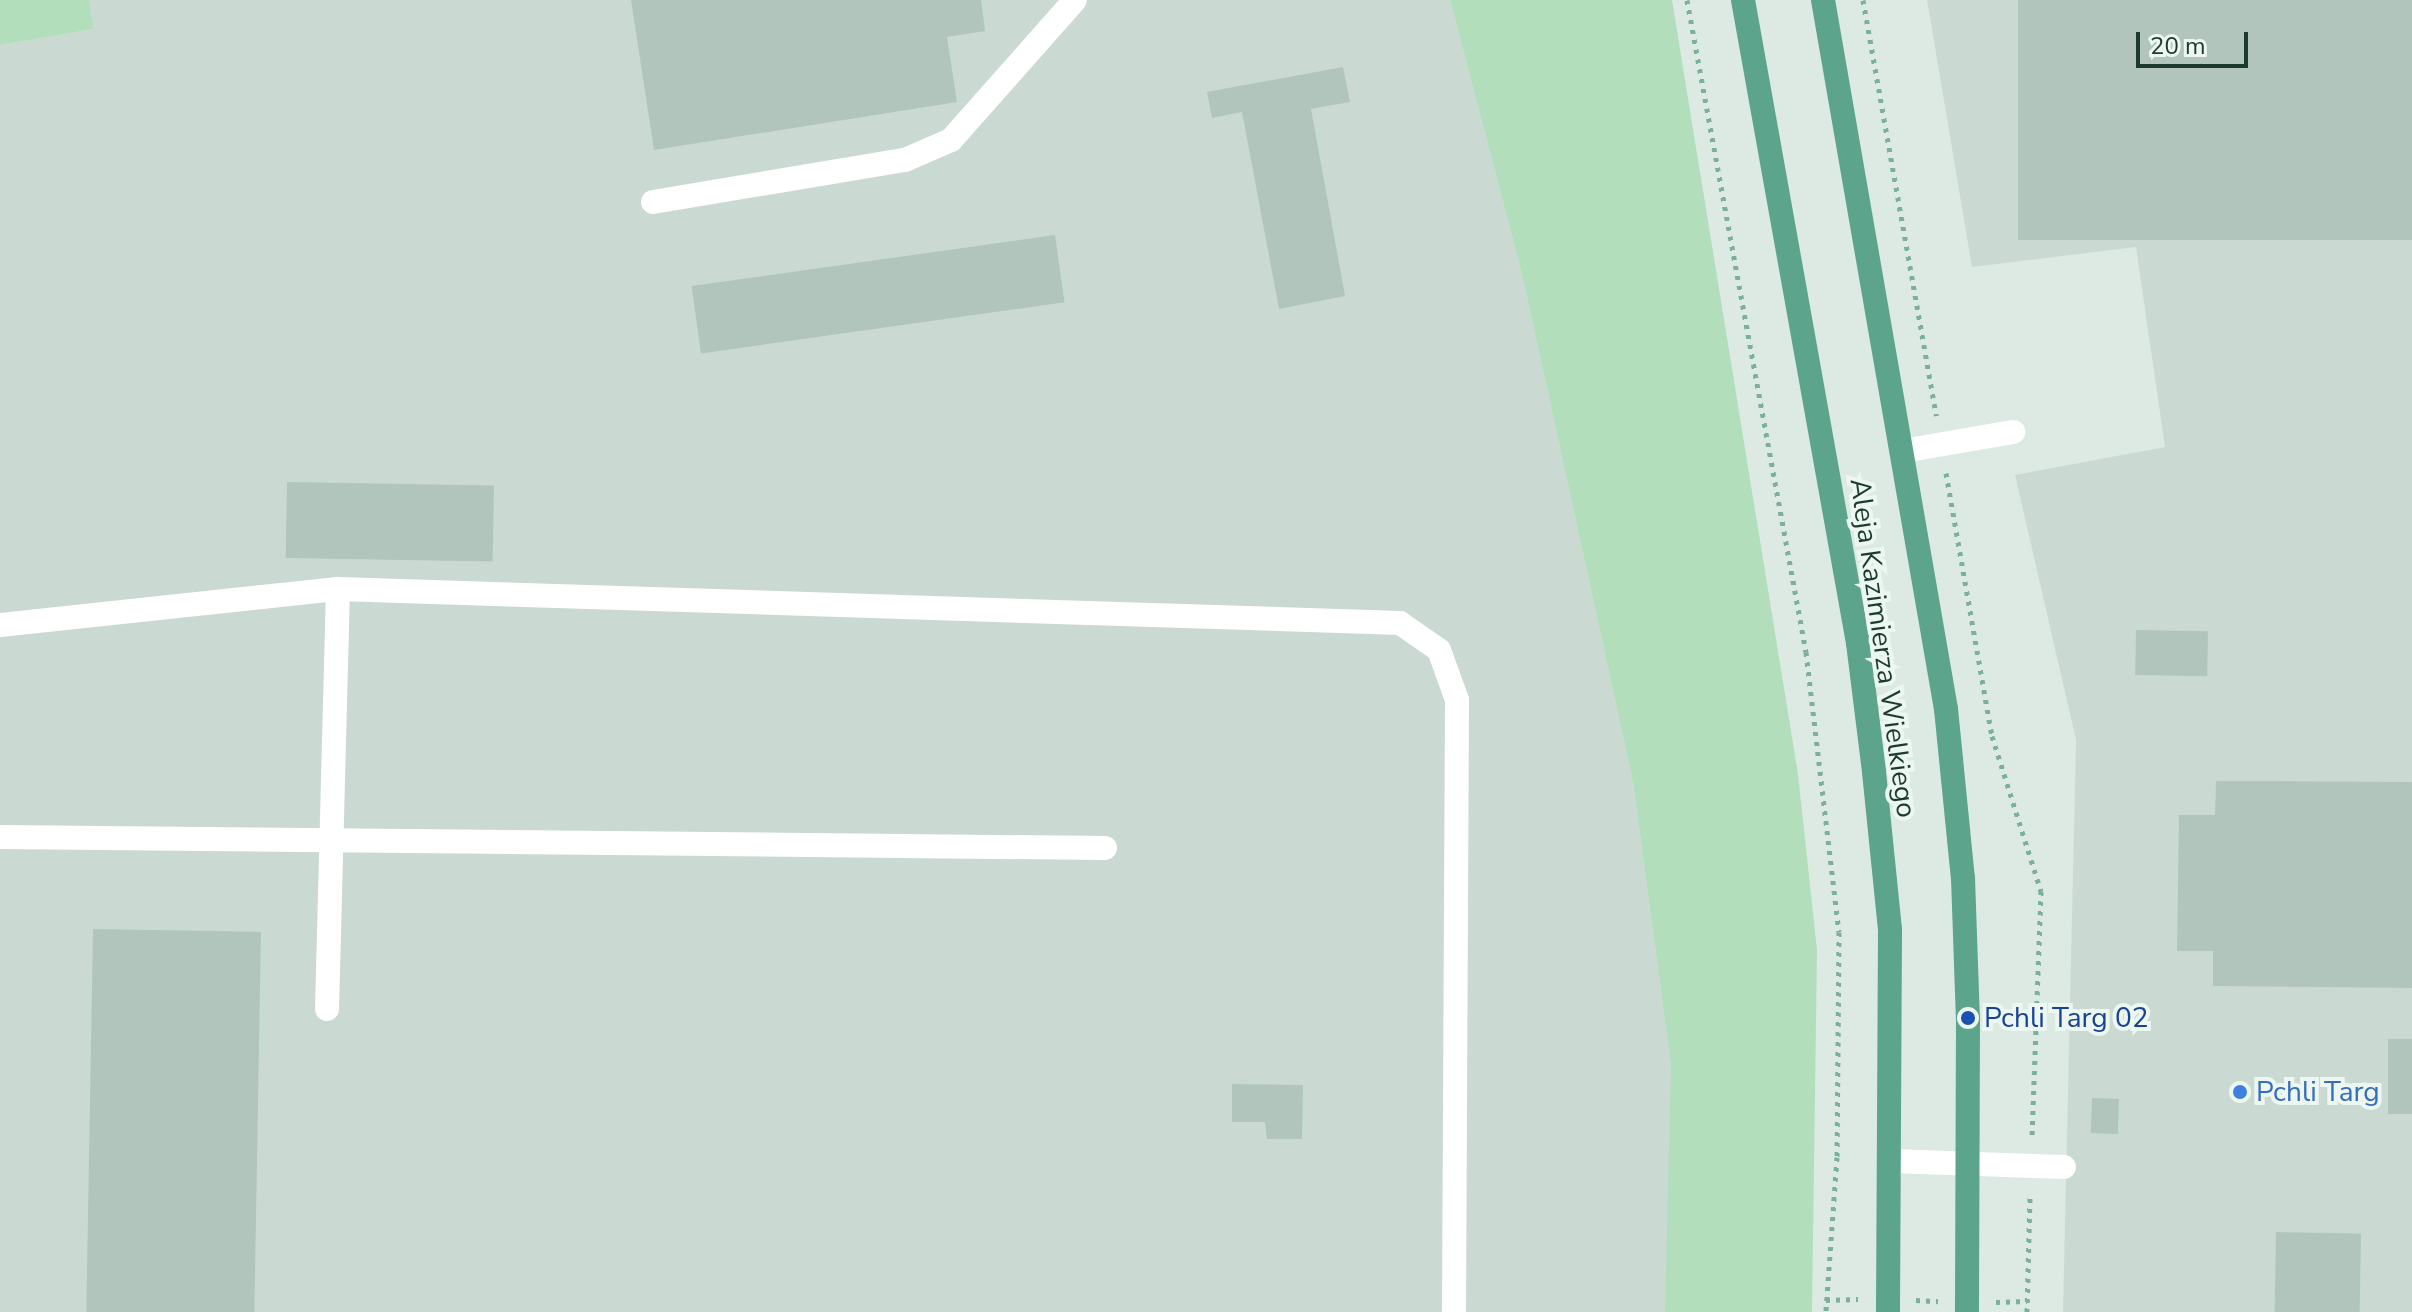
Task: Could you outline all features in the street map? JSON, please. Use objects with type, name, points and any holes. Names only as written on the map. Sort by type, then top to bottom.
[{"type":"main road","name":"Aleja Kazimierza Wielkiego","points":[[1743,0],[1862,672],[1890,930],[1892,1161],[1888,1305]]},
{"type":"main road","name":"Aleja Kazimierza Wielkiego","points":[[1823,0],[1946,709],[1963,878],[1969,1162],[1967,1307]]},
{"type":"lane","points":[[653,202],[905,160],[951,140],[1075,0]]},
{"type":"lane","points":[[1903,451],[2013,432]]},
{"type":"lane","points":[[0,625],[338,589],[1400,623],[1439,650],[1457,700],[1454,1312]]},
{"type":"lane","points":[[327,1009],[338,589]]},
{"type":"lane","points":[[0,837],[1105,848]]},
{"type":"lane","points":[[1892,1161],[2064,1167]]},
{"type":"path","points":[[1687,0],[1806,652],[1839,932],[1837,1157],[1826,1312]]},
{"type":"path","points":[[1863,0],[1992,736],[2041,891],[2027,1312]]},
{"type":"path","points":[[1826,1300],[1967,1307],[2027,1301]]},
{"type":"shaded area","points":[[89,0],[1450,0],[1522,274],[1633,782],[1671,1066],[1674,1312],[0,1312],[0,45],[94,29]]},
{"type":"shaded area","points":[[1927,0],[2412,0],[2412,1312],[2063,1312],[2076,740],[2015,475],[2165,447],[2136,247],[1972,267]]},
{"type":"green space","points":[[0,0],[89,0],[94,29],[0,45]]},
{"type":"green space","points":[[1450,0],[1672,0],[1798,774],[1817,950],[1812,1312],[1665,1312],[1671,1066],[1633,782],[1522,274]]},
{"type":"building","points":[[631,0],[981,0],[985,31],[947,37],[957,102],[654,150]]},
{"type":"building","points":[[2018,0],[2412,0],[2412,240],[2018,240]]},
{"type":"building","points":[[1343,67],[1350,102],[1311,109],[1345,296],[1279,309],[1242,112],[1212,118],[1207,92]]},
{"type":"building","points":[[1055,235],[1064,302],[701,353],[692,286]]},
{"type":"building","points":[[287,482],[494,486],[493,562],[286,558]]},
{"type":"building","points":[[2136,630],[2208,631],[2207,676],[2135,675]]},
{"type":"building","points":[[2216,781],[2412,782],[2412,988],[2213,986],[2213,951],[2177,951],[2179,815],[2215,815]]},
{"type":"building","points":[[93,929],[261,932],[254,1312],[86,1312]]},
{"type":"building","points":[[2388,1039],[2412,1039],[2412,1114],[2388,1114]]},
{"type":"building","points":[[1232,1084],[1303,1085],[1302,1139],[1267,1139],[1265,1122],[1232,1122]]},
{"type":"building","points":[[2092,1098],[2119,1099],[2118,1134],[2091,1133]]},
{"type":"building","points":[[2276,1232],[2361,1233],[2360,1312],[2275,1312]]},
{"type":"place","name":"Pchli Targ 02","points":[[1968,1018]]},
{"type":"place","name":"Pchli Targ","points":[[2240,1092]]}]
